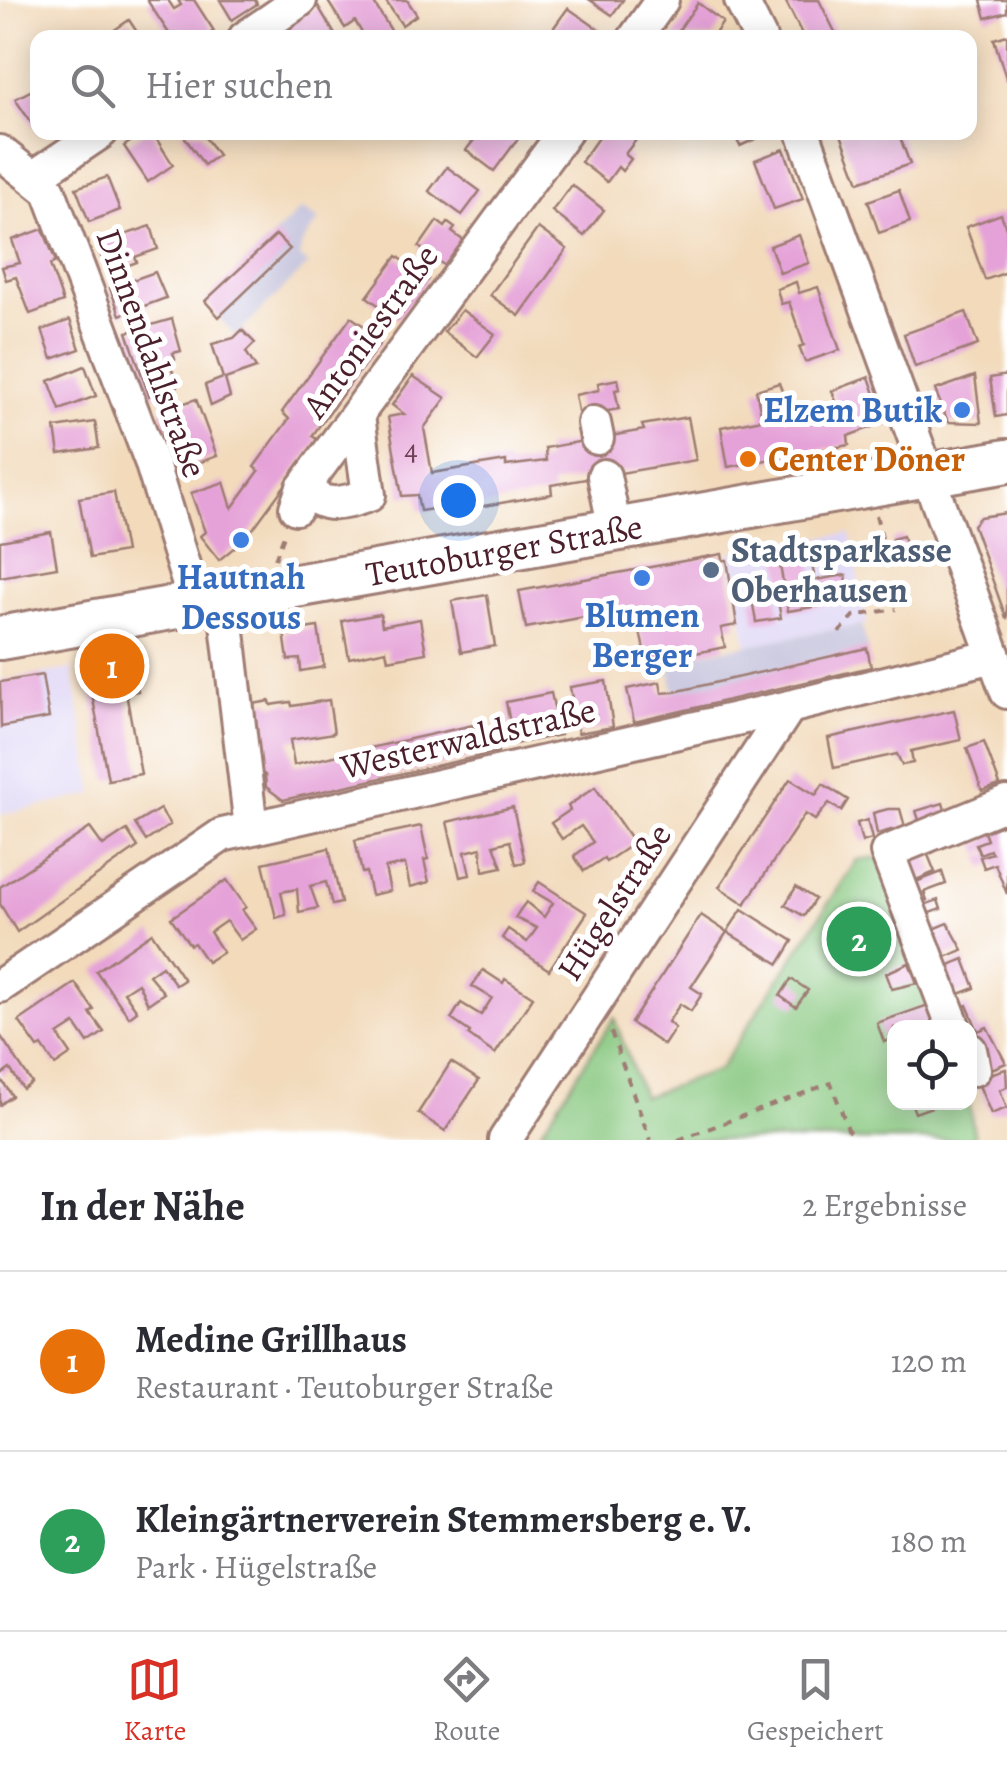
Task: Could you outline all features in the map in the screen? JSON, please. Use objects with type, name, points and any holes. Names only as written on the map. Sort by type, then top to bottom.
[{"type":"main road","name":"Teutoburger Straße","points":[[0,638],[1007,461]]},
{"type":"street","points":[[256,30],[300,0]]},
{"type":"street","points":[[641,30],[662,0]]},
{"type":"street","points":[[741,0],[756,30]]},
{"type":"street","points":[[34,176],[89,140]]},
{"type":"street","name":"Antoniestraße","points":[[299,498],[560,140]]},
{"type":"street","points":[[806,140],[1007,692]]},
{"type":"street","name":"Dinnendahlstraße","points":[[0,152],[49,191],[138,425],[227,598],[251,828]]},
{"type":"street","points":[[299,498],[338,505],[370,494],[358,416]]},
{"type":"street","points":[[604,476],[615,530]]},
{"type":"street","name":"Westerwaldstraße","points":[[0,986],[222,835],[789,708],[994,656]]},
{"type":"street","name":"Hügelstraße","points":[[505,1140],[789,708]]},
{"type":"street","points":[[951,1020],[887,852],[1007,803]]},
{"type":"path","points":[[227,598],[299,498]]},
{"type":"path","points":[[839,633],[854,616],[896,609]]},
{"type":"path","points":[[597,1000],[650,1140]]},
{"type":"path","points":[[678,1140],[831,1083],[852,1140]]},
{"type":"shaded area","points":[[301,209],[319,220],[302,244],[299,257],[309,264],[235,336],[206,301]]},
{"type":"shaded area","points":[[850,533],[867,624],[747,645],[729,552]]},
{"type":"shaded area","points":[[862,625],[867,648],[674,692],[668,659]]},
{"type":"shaded area","points":[[72,669],[94,794],[0,815],[0,681]]},
{"type":"green space","points":[[881,857],[944,1020],[887,1020],[887,1110],[970,1110],[975,1140],[535,1140],[614,1018],[643,1097],[719,1070],[857,860]]},
{"type":"building","points":[[147,0],[168,0],[174,9],[181,5],[178,0],[194,0],[213,30],[167,30]]},
{"type":"building","points":[[220,0],[255,0],[257,4],[232,20]]},
{"type":"building","points":[[327,0],[372,0],[391,30],[360,30],[355,21],[345,28]]},
{"type":"building","points":[[385,0],[407,0],[417,15],[402,25]]},
{"type":"building","points":[[590,0],[623,0],[612,15]]},
{"type":"building","points":[[785,0],[819,0],[834,30],[800,30]]},
{"type":"building","points":[[981,0],[1007,0],[1007,12],[986,18]]},
{"type":"building","points":[[698,3],[723,22],[718,30],[679,30]]},
{"type":"building","points":[[318,6],[332,30],[283,30]]},
{"type":"building","points":[[568,8],[600,30],[552,30]]},
{"type":"building","points":[[129,20],[136,30],[114,30]]},
{"type":"building","points":[[1007,35],[1007,77],[1006,78],[994,39]]},
{"type":"building","points":[[30,91],[30,121],[15,99]]},
{"type":"building","points":[[133,140],[157,140],[173,165],[148,182],[124,146]]},
{"type":"building","points":[[187,140],[207,140],[218,155],[204,165]]},
{"type":"building","points":[[474,140],[517,140],[494,171],[466,150]]},
{"type":"building","points":[[596,140],[636,140],[625,154],[631,159],[622,171],[618,167],[607,182],[581,162]]},
{"type":"building","points":[[843,140],[901,140],[910,164],[859,182]]},
{"type":"building","points":[[784,149],[803,199],[774,209],[755,160]]},
{"type":"building","points":[[447,167],[480,191],[462,215],[429,191]]},
{"type":"building","points":[[107,177],[120,210],[89,222],[76,188]]},
{"type":"building","points":[[572,185],[604,210],[584,236],[552,211]]},
{"type":"building","points":[[899,190],[910,222],[879,233],[868,201]]},
{"type":"building","points":[[1001,214],[1007,230],[1007,272],[985,280],[966,227]]},
{"type":"building","points":[[437,221],[455,228],[452,232],[464,241],[445,266],[419,247]]},
{"type":"building","points":[[151,226],[158,249],[107,273],[97,244]]},
{"type":"building","points":[[538,228],[567,249],[519,316],[490,295]]},
{"type":"building","points":[[43,229],[56,262],[50,265],[63,302],[30,314],[16,277],[6,280],[2,267],[20,263],[12,240]]},
{"type":"building","points":[[276,235],[290,249],[219,317],[205,301]]},
{"type":"building","points":[[799,235],[809,263],[780,273],[770,246]]},
{"type":"building","points":[[397,256],[428,279],[398,319],[367,297]]},
{"type":"building","points":[[155,272],[166,298],[120,315],[110,288]]},
{"type":"building","points":[[796,282],[799,293],[818,287],[840,350],[805,362],[799,347],[804,345],[789,302],[781,304],[777,289]]},
{"type":"building","points":[[462,310],[495,334],[477,357],[444,332]]},
{"type":"building","points":[[966,312],[978,345],[915,367],[904,334]]},
{"type":"building","points":[[351,317],[383,339],[312,436],[318,440],[247,537],[219,560],[200,536],[205,532],[191,493],[224,482],[232,508],[259,471],[254,467],[289,419],[282,412]]},
{"type":"building","points":[[172,319],[181,351],[173,353],[175,359],[169,361],[178,386],[149,396],[127,332]]},
{"type":"building","points":[[70,320],[80,349],[52,359],[42,330]]},
{"type":"building","points":[[242,330],[255,343],[246,352],[256,368],[225,379],[230,397],[211,406],[205,385],[223,378],[212,344],[234,338]]},
{"type":"building","points":[[85,366],[96,396],[60,410],[49,381]]},
{"type":"building","points":[[1007,375],[1007,415],[996,417],[990,378]]},
{"type":"building","points":[[413,376],[446,398],[424,428],[432,473],[506,461],[506,466],[546,461],[545,448],[644,430],[642,425],[688,417],[696,460],[551,485],[552,494],[472,508],[471,503],[420,511],[417,495],[402,496],[388,417],[404,414],[392,405]]},
{"type":"building","points":[[975,376],[981,423],[948,422],[935,390]]},
{"type":"building","points":[[869,377],[885,422],[848,436],[849,445],[728,467],[721,427],[762,419],[756,390],[779,383],[791,414],[802,418],[840,412],[832,391]]},
{"type":"building","points":[[618,379],[620,389],[615,390],[619,409],[579,416],[575,395],[599,390],[598,383]]},
{"type":"building","points":[[196,399],[217,456],[182,469],[161,411]]},
{"type":"building","points":[[95,422],[99,448],[59,454],[55,428]]},
{"type":"building","points":[[114,492],[125,552],[90,558],[79,498]]},
{"type":"building","points":[[1007,513],[1006,618],[973,525],[980,517]]},
{"type":"building","points":[[51,532],[57,567],[0,577],[0,541]]},
{"type":"building","points":[[903,536],[910,563],[897,565],[892,539]]},
{"type":"building","points":[[808,543],[815,580],[846,575],[850,601],[788,611],[777,548]]},
{"type":"building","points":[[722,554],[723,560],[727,560],[737,625],[721,628],[725,647],[647,663],[639,627],[627,609],[526,628],[519,591]]},
{"type":"building","points":[[487,595],[495,646],[461,652],[452,601]]},
{"type":"building","points":[[777,595],[781,618],[756,622],[752,599]]},
{"type":"building","points":[[380,614],[382,626],[420,619],[426,653],[388,660],[386,650],[349,658],[342,621]]},
{"type":"building","points":[[318,627],[324,667],[301,671],[300,659],[288,660],[284,632]]},
{"type":"building","points":[[867,648],[871,667],[634,722],[627,689],[660,682],[662,693],[674,692]]},
{"type":"building","points":[[132,658],[138,691],[126,693],[141,774],[108,780],[87,667]]},
{"type":"building","points":[[42,675],[49,718],[1,727],[0,682]]},
{"type":"building","points":[[606,681],[613,727],[578,733],[570,687]]},
{"type":"building","points":[[551,693],[560,735],[514,744],[506,702]]},
{"type":"building","points":[[329,700],[334,733],[290,740],[294,765],[473,725],[475,735],[493,731],[498,752],[283,800],[266,787],[265,775],[260,772],[253,704],[291,702],[292,706]]},
{"type":"building","points":[[954,710],[961,740],[911,751],[913,763],[902,765],[897,754],[834,768],[828,738]]},
{"type":"building","points":[[984,742],[1000,785],[982,791],[967,748]]},
{"type":"building","points":[[790,779],[816,795],[823,784],[848,800],[841,811],[829,803],[815,820],[805,814],[745,904],[719,887]]},
{"type":"building","points":[[595,787],[634,843],[584,871],[574,856],[593,842],[581,826],[562,839],[551,823]]},
{"type":"building","points":[[943,803],[948,821],[922,829],[916,811]]},
{"type":"building","points":[[513,807],[525,862],[516,864],[510,841],[494,845],[502,867],[483,871],[481,848],[465,852],[470,875],[460,877],[447,822]]},
{"type":"building","points":[[160,809],[170,825],[146,841],[135,824]]},
{"type":"building","points":[[900,809],[905,827],[895,842],[891,830],[877,834],[873,813]]},
{"type":"building","points":[[867,820],[872,839],[862,842],[857,823]]},
{"type":"building","points":[[1007,823],[1007,894],[995,864],[984,868],[980,857],[992,853],[990,850],[980,854],[976,844],[987,840],[984,832]]},
{"type":"building","points":[[421,826],[429,882],[410,887],[405,864],[385,868],[390,891],[371,895],[355,840]]},
{"type":"building","points":[[90,828],[103,846],[127,830],[138,847],[17,932],[0,904],[0,887]]},
{"type":"building","points":[[929,842],[934,852],[928,855],[935,872],[914,881],[896,865]]},
{"type":"building","points":[[329,848],[341,903],[332,905],[326,882],[310,886],[318,908],[299,912],[297,889],[281,892],[286,915],[276,918],[263,863]]},
{"type":"building","points":[[942,872],[946,884],[924,892],[927,900],[914,905],[908,885]]},
{"type":"building","points":[[227,880],[256,929],[240,940],[226,921],[210,932],[223,952],[207,962],[171,918]]},
{"type":"building","points":[[539,882],[587,913],[549,970],[502,938],[508,929],[527,942],[537,928],[515,918],[526,902],[544,917],[553,903],[533,891]]},
{"type":"building","points":[[796,887],[815,899],[804,916],[785,905]]},
{"type":"building","points":[[938,900],[941,909],[924,915],[921,906]]},
{"type":"building","points":[[742,909],[793,941],[779,964],[727,932]]},
{"type":"building","points":[[701,915],[727,932],[691,987],[702,994],[691,1011],[680,1004],[668,1022],[675,1028],[664,1045],[631,1023]]},
{"type":"building","points":[[948,923],[963,950],[941,959],[929,931]]},
{"type":"building","points":[[152,933],[184,980],[176,985],[162,966],[149,975],[164,993],[148,1004],[138,983],[124,992],[137,1011],[129,1017],[96,971]]},
{"type":"building","points":[[964,959],[975,988],[949,998],[937,970]]},
{"type":"building","points":[[909,963],[917,983],[892,989],[886,973]]},
{"type":"building","points":[[483,970],[533,997],[495,1054],[451,1019],[461,1003],[481,1015],[492,998],[472,986]]},
{"type":"building","points":[[791,979],[808,990],[796,1007],[780,996]]},
{"type":"building","points":[[75,983],[104,1032],[88,1043],[75,1024],[58,1035],[71,1054],[55,1065],[19,1021]]},
{"type":"building","points":[[931,1004],[936,1020],[887,1020],[884,1042],[877,1023]]},
{"type":"building","points":[[967,1005],[973,1020],[962,1020],[952,1011]]},
{"type":"building","points":[[987,1027],[1006,1063],[982,1073],[977,1060],[977,1029]]},
{"type":"building","points":[[0,1035],[32,1083],[23,1089],[10,1069],[0,1076]]},
{"type":"building","points":[[451,1062],[479,1080],[445,1131],[418,1113]]},
{"type":"building","points":[[1006,1069],[1007,1087],[1000,1090],[1007,1108],[991,1114],[977,1078]]},
{"type":"building","points":[[3,1082],[12,1096],[0,1105],[0,1084]]},
{"type":"place","name":"Elzem Butik","points":[[962,410]]},
{"type":"place","name":"Center Döner","points":[[748,459]]},
{"type":"place","name":"Hautnah Dessous","points":[[241,540]]},
{"type":"place","name":"Stadtsparkasse Oberhausen","points":[[711,570]]},
{"type":"place","name":"Blumen Berger","points":[[642,578]]},
{"type":"place","name":"Medine Grillhaus","points":[[112,666]]},
{"type":"place","name":"Kleingärtnerverein Stemmersberg e. V.","points":[[859,939]]}]
